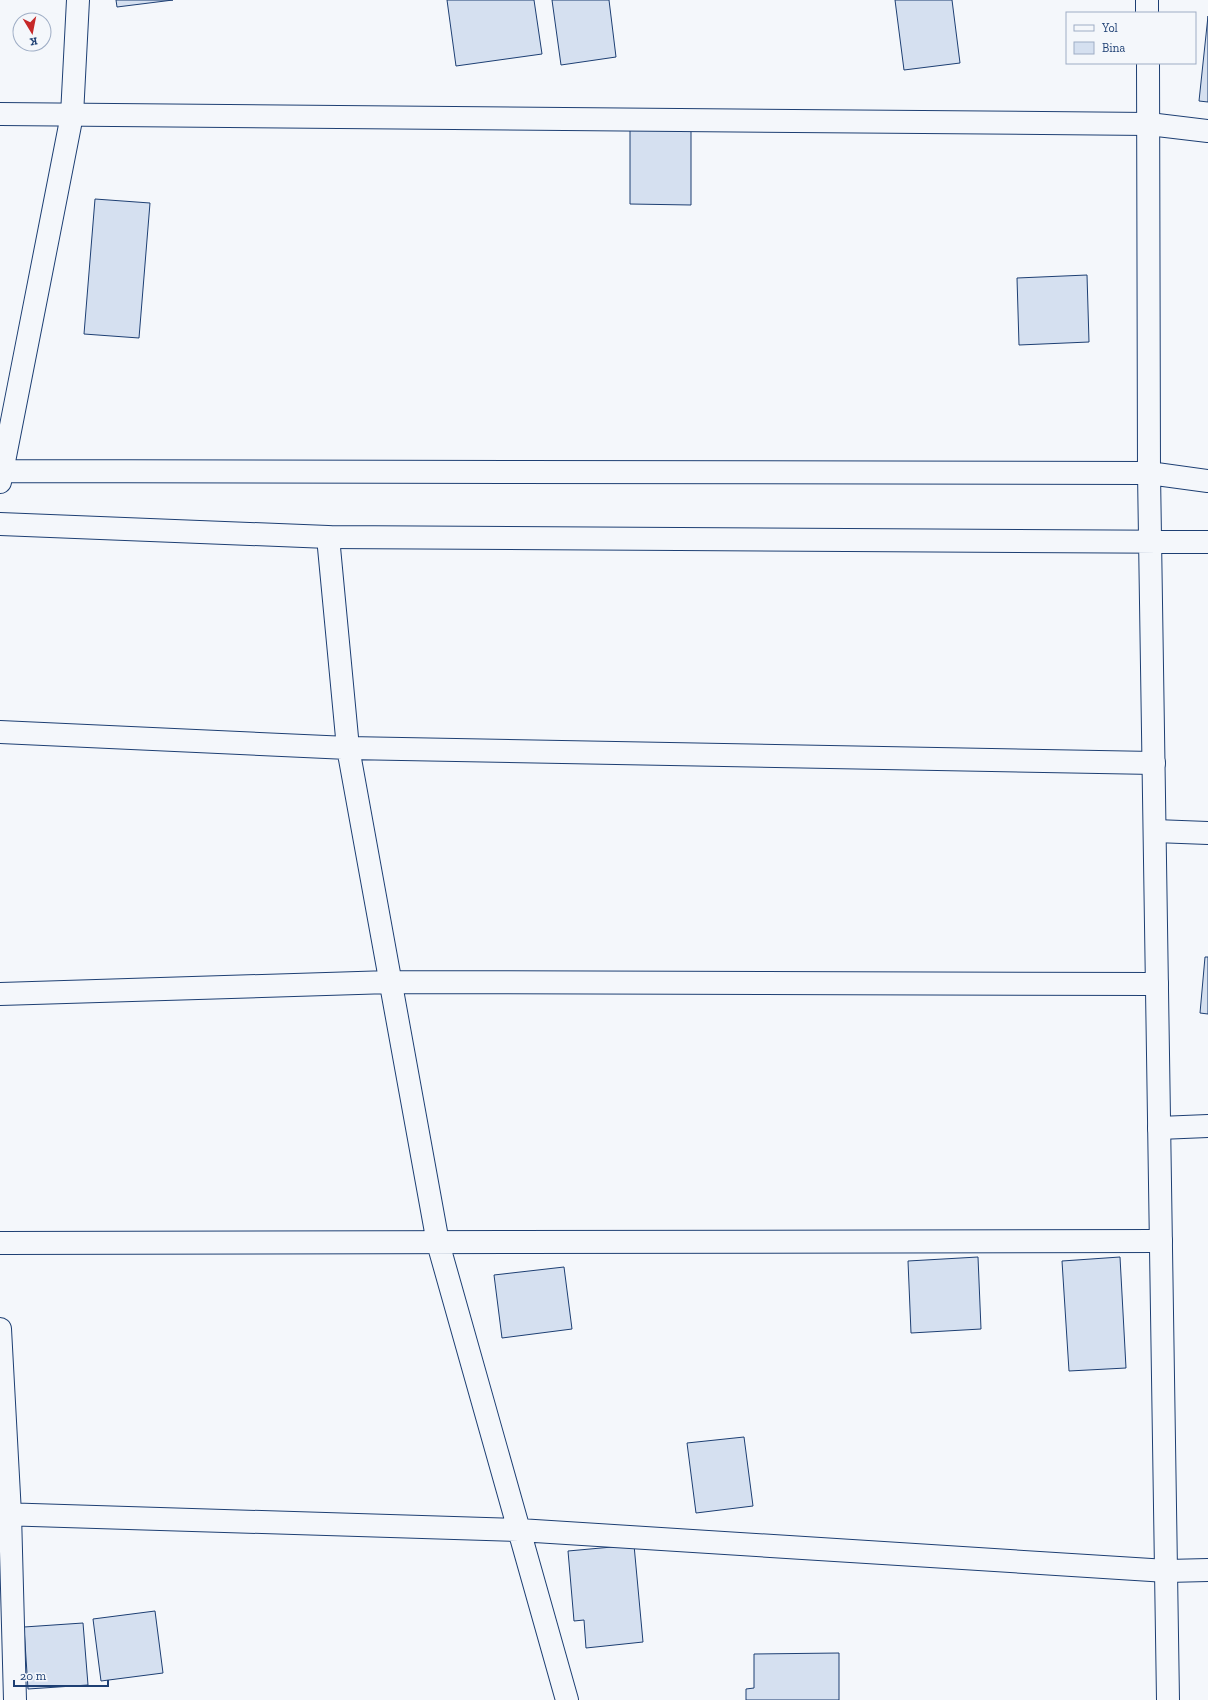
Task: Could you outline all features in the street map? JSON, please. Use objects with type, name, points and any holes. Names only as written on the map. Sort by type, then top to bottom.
[{"type":"street","points":[[78,0],[72,115],[1,474],[1149,473],[1208,481]]},
{"type":"street","points":[[1147,0],[1148,12]]},
{"type":"street","points":[[1148,64],[1149,473],[1168,1700]]},
{"type":"street","points":[[0,114],[1149,124],[1208,131]]},
{"type":"street","points":[[0,524],[328,537],[1208,542]]},
{"type":"street","points":[[328,537],[348,748],[438,1243],[567,1700]]},
{"type":"street","points":[[0,732],[348,748],[1154,763]]},
{"type":"street","points":[[1155,831],[1208,833]]},
{"type":"street","points":[[0,994],[390,982],[1157,984]]},
{"type":"street","points":[[1159,1128],[1208,1126]]},
{"type":"street","points":[[0,1243],[1161,1241]]},
{"type":"street","points":[[0,1329],[5,1514],[14,1700]]},
{"type":"street","points":[[5,1514],[519,1530],[1166,1571],[1208,1570]]},
{"type":"building","points":[[116,0],[173,0],[117,7]]},
{"type":"building","points":[[447,0],[534,0],[542,54],[456,66]]},
{"type":"building","points":[[552,0],[609,0],[616,57],[561,65]]},
{"type":"building","points":[[895,0],[952,0],[960,63],[904,70]]},
{"type":"building","points":[[1208,16],[1208,102],[1199,101]]},
{"type":"building","points":[[630,129],[691,129],[691,205],[630,204]]},
{"type":"building","points":[[95,199],[150,203],[139,338],[84,334]]},
{"type":"building","points":[[1087,275],[1089,342],[1019,345],[1017,278]]},
{"type":"building","points":[[1205,957],[1208,957],[1208,1014],[1200,1013]]},
{"type":"building","points":[[978,1257],[981,1329],[911,1333],[908,1261]]},
{"type":"building","points":[[1120,1257],[1126,1368],[1069,1371],[1062,1261]]},
{"type":"building","points":[[564,1267],[572,1329],[502,1338],[494,1275]]},
{"type":"building","points":[[744,1437],[753,1506],[696,1513],[687,1443]]},
{"type":"building","points":[[634,1545],[643,1642],[586,1648],[584,1620],[574,1621],[568,1551]]},
{"type":"building","points":[[155,1611],[163,1673],[101,1681],[93,1619]]},
{"type":"building","points":[[83,1623],[88,1685],[28,1689],[24,1627]]},
{"type":"building","points":[[839,1653],[839,1700],[746,1700],[746,1689],[754,1688],[754,1654]]}]
